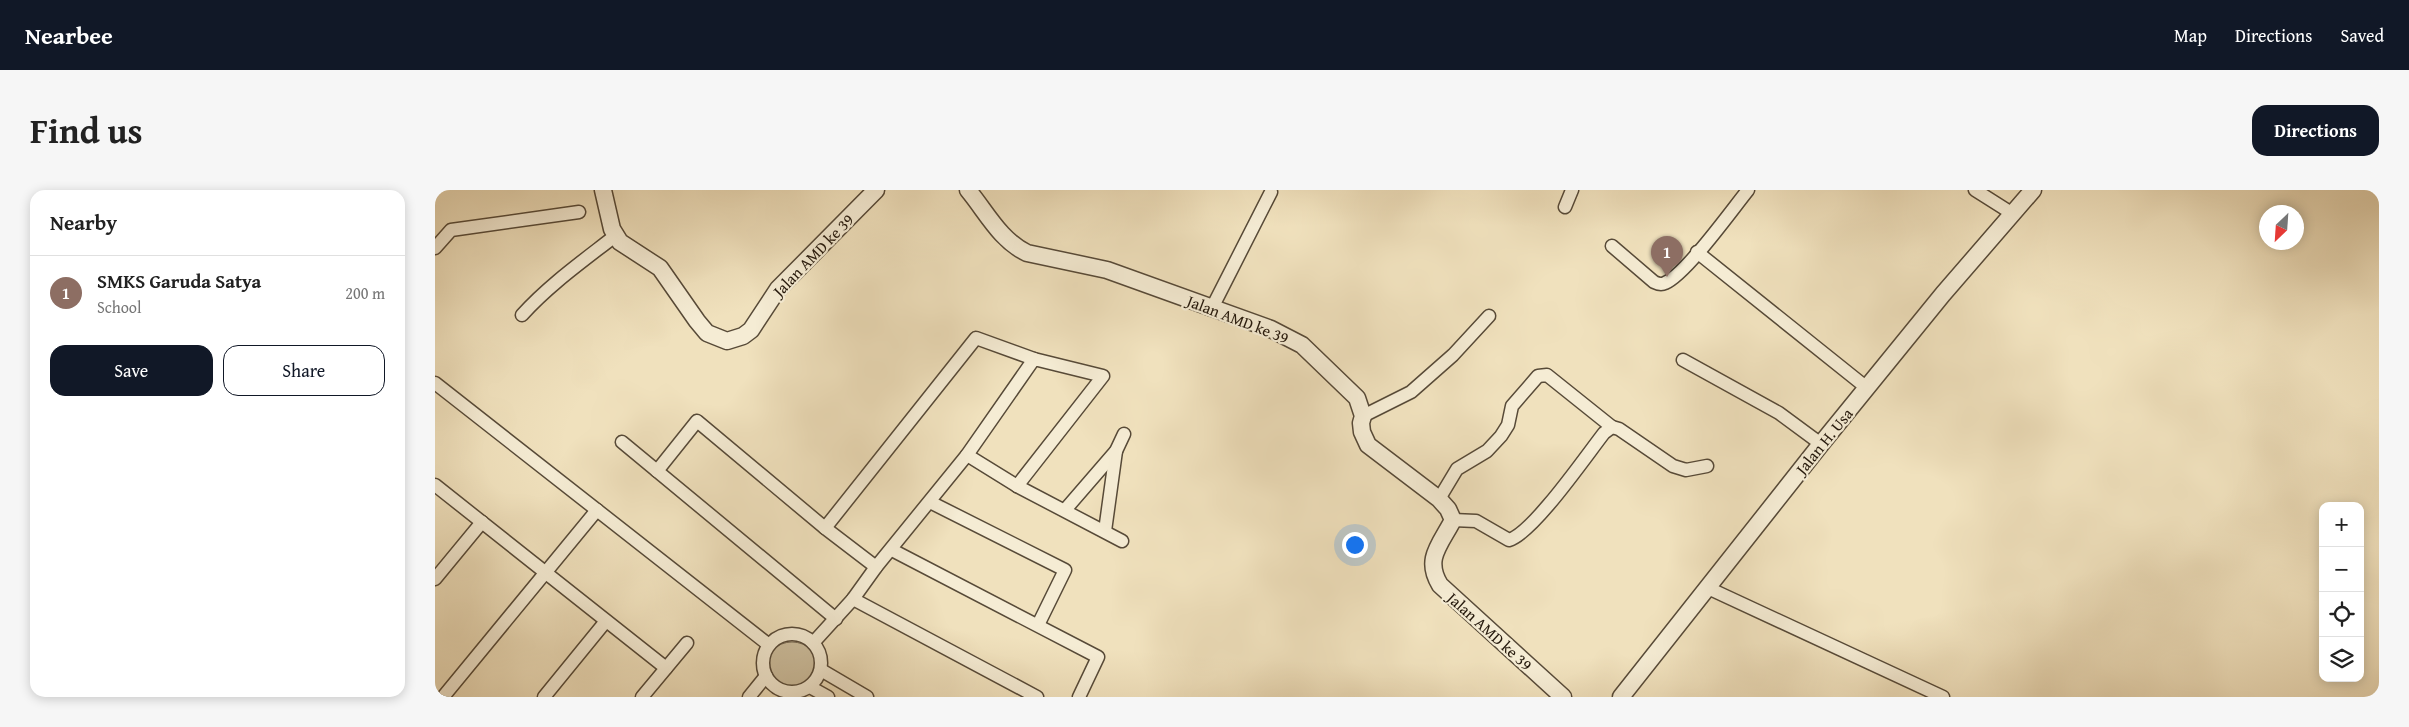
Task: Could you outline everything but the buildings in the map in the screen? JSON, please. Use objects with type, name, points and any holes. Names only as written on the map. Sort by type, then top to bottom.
[{"type":"street","points":[[521,316],[559,280],[615,236],[603,190]]},
{"type":"street","name":"Jalan AMD ke 39","points":[[615,236],[625,247],[652,261],[660,268],[707,333],[727,341],[743,336],[751,330],[778,289],[876,190]]},
{"type":"street","name":"Jalan AMD ke 39","points":[[969,190],[1004,237],[1015,248],[1027,253],[1107,270],[1271,329],[1302,345],[1357,398],[1363,416],[1362,432],[1368,445],[1439,499],[1449,509],[1453,520],[1432,562],[1433,573],[1440,585],[1563,697]]},
{"type":"street","points":[[1565,207],[1572,190]]},
{"type":"street","points":[[1612,246],[1659,284],[1665,283],[1681,271],[1749,190]]},
{"type":"street","points":[[1975,190],[2013,214]]},
{"type":"street","name":"Jalan H. Usa","points":[[1621,697],[1821,444],[1943,294],[2033,190]]},
{"type":"street","points":[[1212,308],[1271,192]]},
{"type":"street","points":[[435,248],[451,230],[579,212]]},
{"type":"street","points":[[1697,252],[1867,388]]},
{"type":"street","points":[[1363,416],[1411,392],[1453,355],[1489,316]]},
{"type":"street","points":[[825,528],[976,338],[1034,359],[1103,376],[1017,486]]},
{"type":"street","points":[[813,643],[853,599],[876,567],[892,550],[967,455],[1034,359]]},
{"type":"street","points":[[1683,360],[1779,413],[1821,444]]},
{"type":"street","points":[[1439,499],[1457,470],[1487,451],[1501,436],[1508,425],[1512,406],[1538,376],[1547,375],[1612,427],[1619,429],[1673,466],[1686,470],[1707,466]]},
{"type":"street","points":[[435,383],[769,645]]},
{"type":"street","points":[[657,471],[697,422],[825,528],[876,567]]},
{"type":"street","points":[[1453,520],[1476,521],[1509,540],[1518,537],[1537,517],[1604,434],[1612,427]]},
{"type":"street","points":[[1065,510],[1116,452],[1125,434]]},
{"type":"street","points":[[622,442],[836,619]]},
{"type":"street","points":[[1105,531],[1116,452]]},
{"type":"street","points":[[967,455],[1017,486],[1122,541]]},
{"type":"street","points":[[435,485],[666,668]]},
{"type":"street","points":[[930,502],[1065,570],[1038,625]]},
{"type":"street","points":[[443,697],[597,510]]},
{"type":"street","points":[[435,580],[482,522]]},
{"type":"street","points":[[892,550],[1099,657],[1079,697]]},
{"type":"street","points":[[1708,588],[1943,697]]},
{"type":"street","points":[[853,599],[1037,697]]},
{"type":"street","points":[[544,697],[606,621]]},
{"type":"street","points":[[783,635],[799,635],[813,643],[821,656],[821,670],[817,680],[810,687],[796,692],[778,693],[766,676],[763,660],[769,645],[783,635]]},
{"type":"street","points":[[642,697],[687,643]]},
{"type":"street","points":[[821,670],[867,697]]},
{"type":"street","points":[[749,697],[766,676]]},
{"type":"street","points":[[810,687],[828,697]]},
{"type":"shaded area","points":[[787,642],[797,642],[812,650],[818,659],[820,670],[818,681],[812,690],[797,698],[787,698],[776,693],[769,686],[764,675],[764,665],[769,654],[776,647]]},
{"type":"place","name":"SMKS Garuda Satya","points":[[1667,277]]}]
